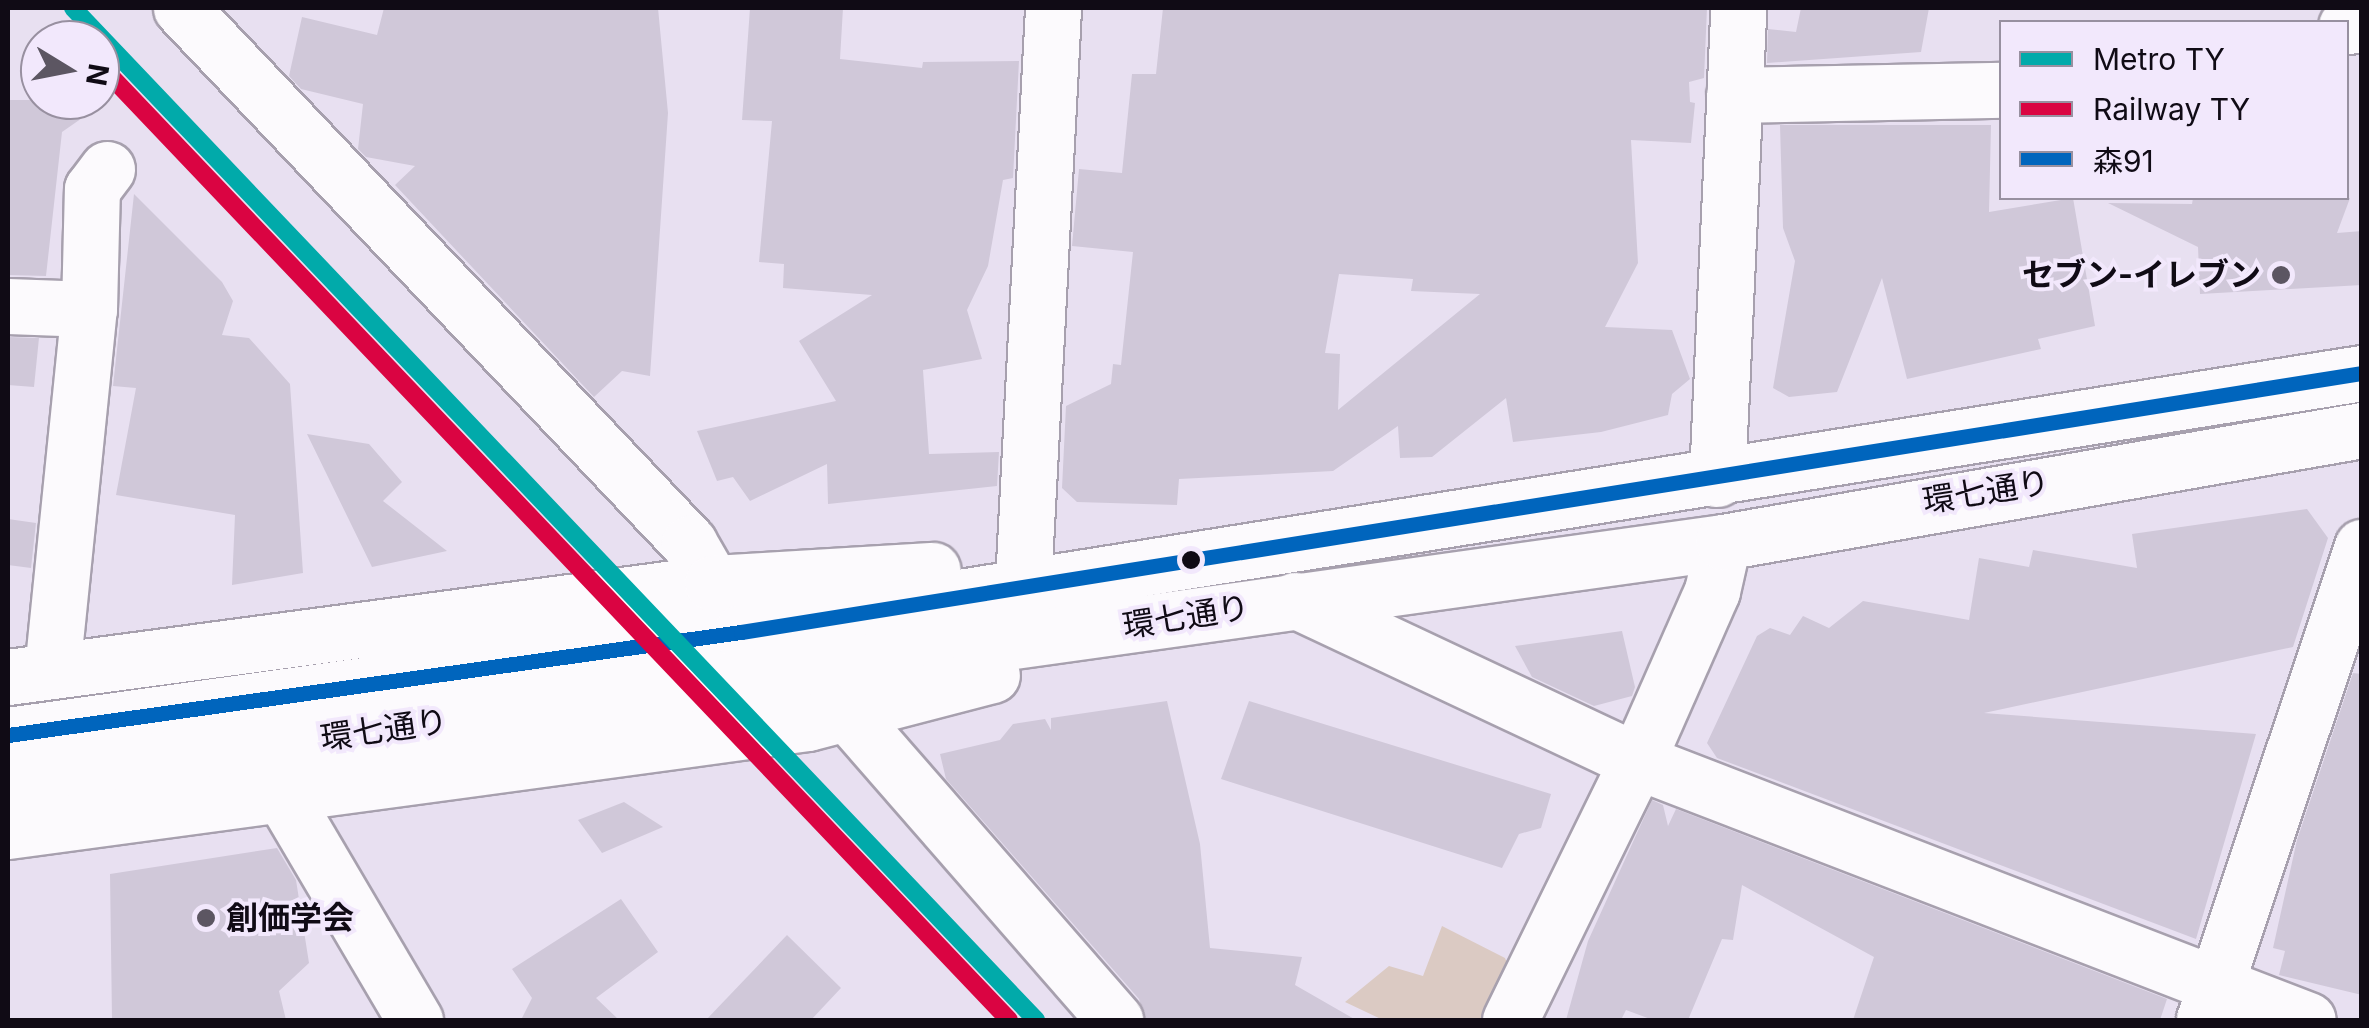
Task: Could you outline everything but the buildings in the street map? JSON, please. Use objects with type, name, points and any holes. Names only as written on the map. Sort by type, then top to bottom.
[{"type":"main road","points":[[181,8],[225,43],[689,543],[712,583]]},
{"type":"main road","points":[[1024,564],[1053,8]]},
{"type":"main road","points":[[1716,480],[1738,8]]},
{"type":"main road","points":[[1734,95],[1999,90]]},
{"type":"main road","points":[[107,169],[92,189],[89,309],[30,674],[712,583],[1024,564],[1128,568]]},
{"type":"main road","points":[[8,306],[89,309]]},
{"type":"main road","name":"環七通り","points":[[8,781],[384,729],[749,656],[1128,568],[1716,480],[2362,373]]},
{"type":"main road","name":"環七通り","points":[[749,656],[1136,625],[1723,542],[2362,430]]},
{"type":"main road","points":[[1510,1020],[1638,761],[1712,591],[1723,542]]},
{"type":"main road","points":[[2209,1003],[2362,547]]},
{"type":"main road","points":[[1295,600],[1638,761],[2209,1003],[2308,1020]]},
{"type":"main road","points":[[8,832],[280,791],[384,729],[828,719],[1136,625]]},
{"type":"main road","points":[[828,719],[1115,1020]]},
{"type":"main road","name":"環七通り","points":[[8,735],[384,729]]},
{"type":"main road","points":[[280,791],[415,1020]]},
{"type":"shaded area","points":[[1442,926],[1505,958],[1514,979],[1495,1020],[1383,1020],[1345,1002],[1389,966],[1423,976]]},
{"type":"metro line","name":"TY","points":[[73,8],[1036,1020]]},
{"type":"rail line","name":"TY","points":[[120,86],[1009,1020]]},
{"type":"transit line","name":"森91","points":[[8,735],[741,632],[2362,373]]},
{"type":"place","name":"セブン-イレブン","points":[[2281,275]]},
{"type":"place","name":"創価学会","points":[[206,918]]}]
